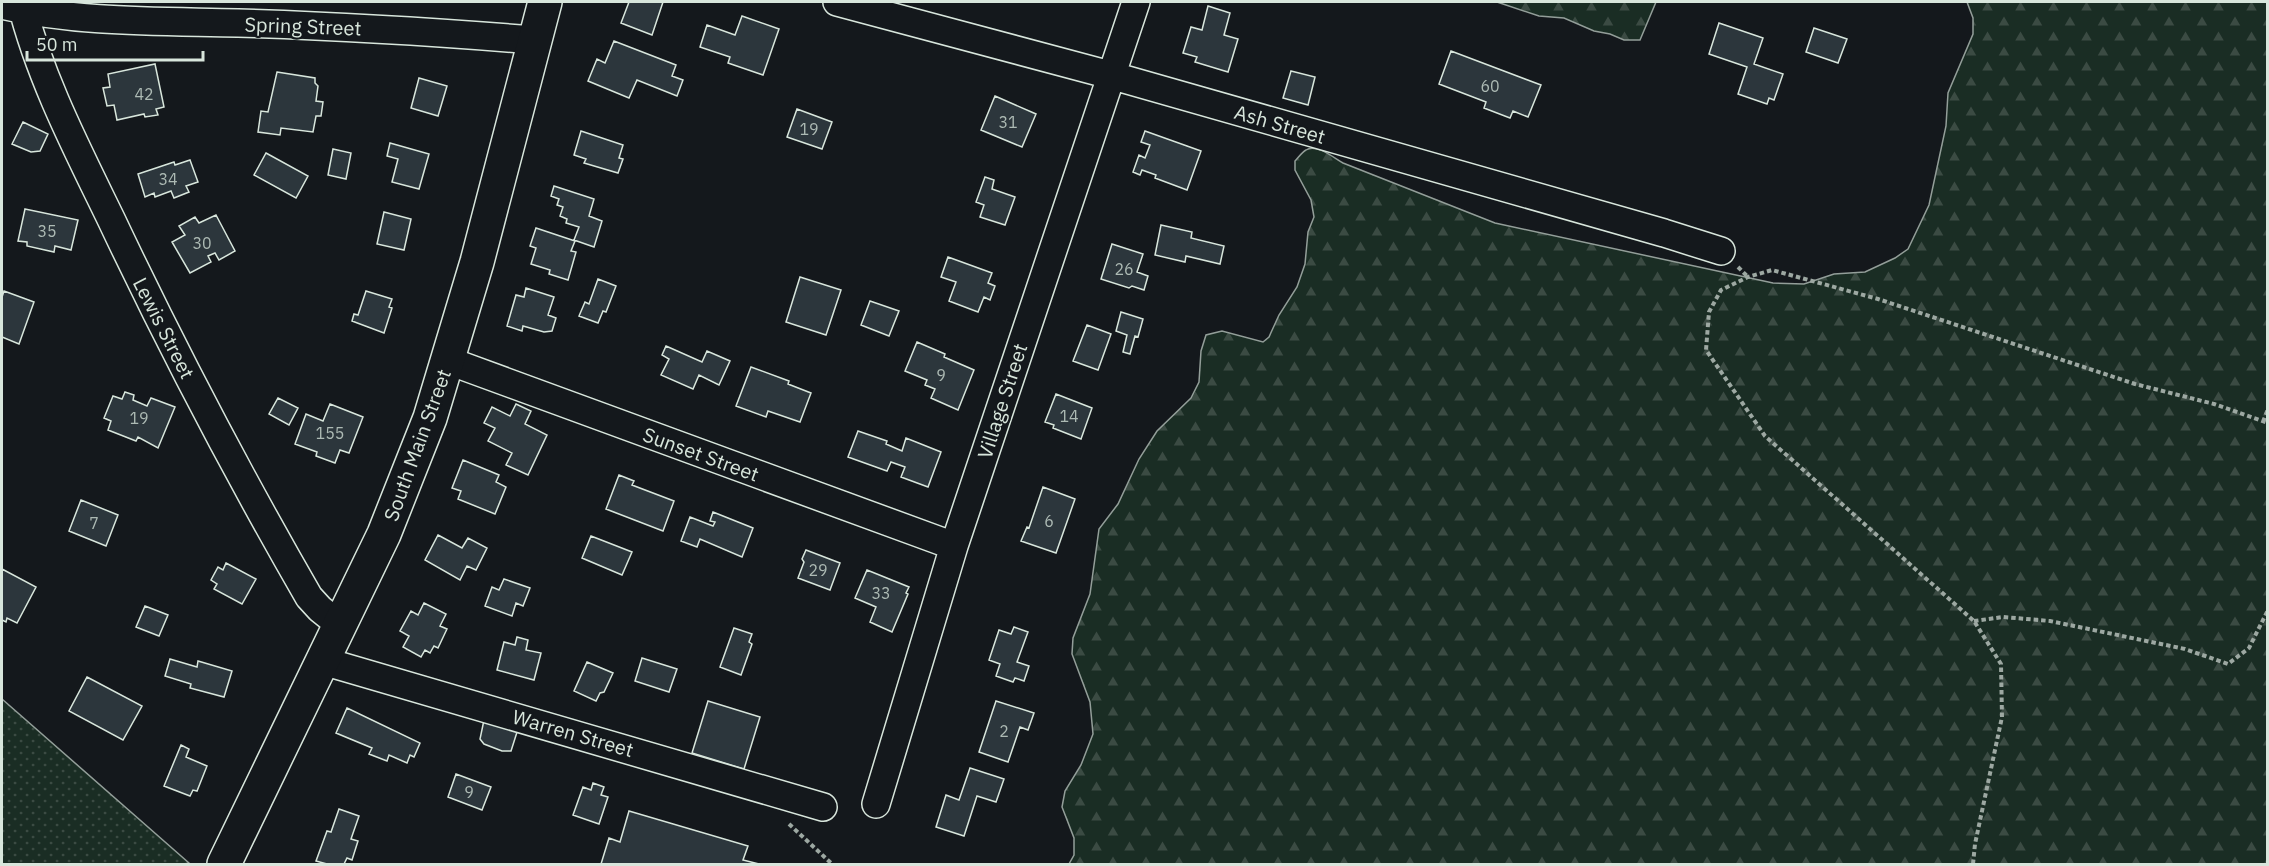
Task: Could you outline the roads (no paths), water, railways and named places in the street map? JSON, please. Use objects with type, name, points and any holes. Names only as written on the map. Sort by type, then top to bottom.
[{"type":"main road","name":"South Main Street","points":[[224,864],[340,626],[403,489],[430,418],[477,262],[545,2]]},
{"type":"street","name":"Ash Street","points":[[837,2],[1110,75],[1722,251]]},
{"type":"street","name":"Village Street","points":[[876,804],[954,546],[1136,2]]},
{"type":"street","name":"Spring Street","points":[[16,6],[108,19],[325,26],[534,40]]},
{"type":"street","name":"Lewis Street","points":[[16,6],[64,121],[208,414],[304,588],[320,609],[340,626]]},
{"type":"street","name":"Sunset Street","points":[[448,361],[954,546]]},
{"type":"street","name":"Warren Street","points":[[323,661],[823,807]]}]
